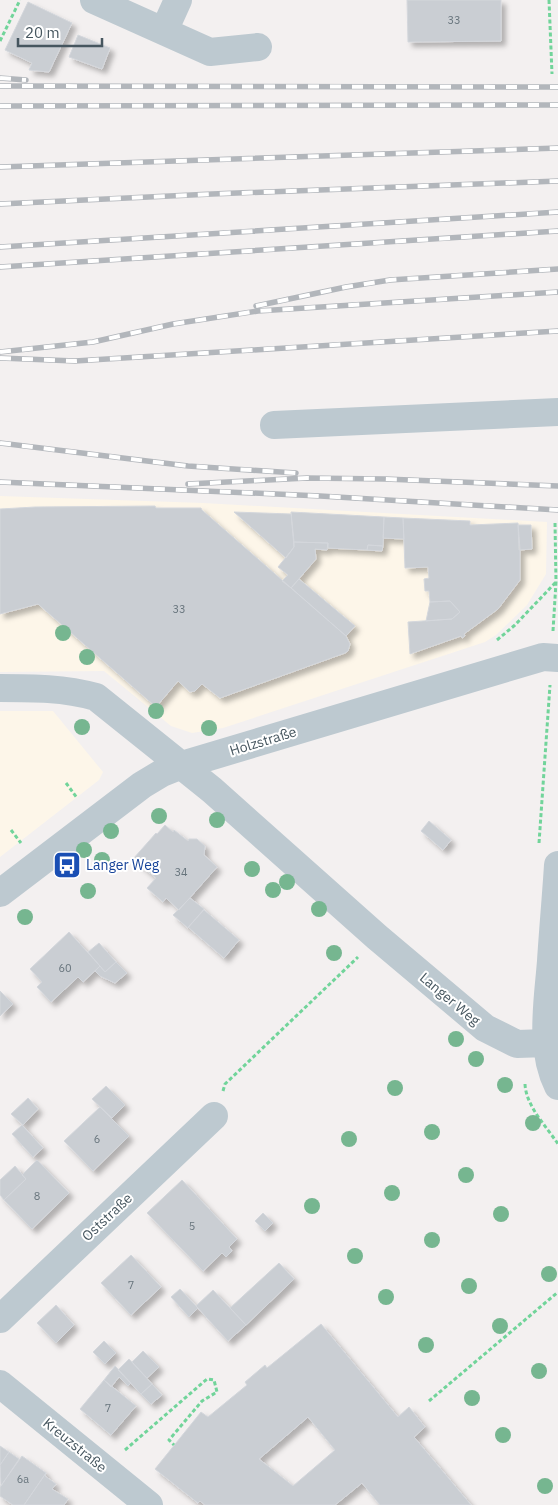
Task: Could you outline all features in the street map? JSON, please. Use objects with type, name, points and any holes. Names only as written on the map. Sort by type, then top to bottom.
[{"type":"street","points":[[94,0],[210,52],[258,47]]},
{"type":"street","points":[[164,31],[178,0]]},
{"type":"street","points":[[274,425],[558,412]]},
{"type":"street","name":"Holzstraße","points":[[0,893],[142,785],[162,773],[543,657],[558,658]]},
{"type":"street","name":"Langer Weg","points":[[0,688],[48,688],[79,692],[96,697],[182,766],[377,937],[485,1028],[518,1044],[547,1043]]},
{"type":"street","points":[[548,859],[547,1043],[558,1086]]},
{"type":"street","name":"Oststraße","points":[[0,1319],[214,1116]]},
{"type":"street","name":"Kreuzstraße","points":[[0,1384],[149,1505]]},
{"type":"path","points":[[0,41],[20,0]]},
{"type":"path","points":[[550,0],[552,74]]},
{"type":"path","points":[[556,522],[556,582]]},
{"type":"path","points":[[548,859],[550,688]]},
{"type":"path","points":[[66,783],[82,805]]},
{"type":"path","points":[[11,830],[25,849]]},
{"type":"path","points":[[214,1116],[225,1084],[358,958],[377,937]]},
{"type":"path","points":[[525,1082],[530,1104],[558,1144]]},
{"type":"path","points":[[429,1401],[558,1292]]},
{"type":"path","points":[[104,1468],[206,1379],[214,1380],[217,1392],[202,1400],[169,1440],[174,1445]]},
{"type":"shaded area","points":[[0,496],[203,503],[547,522],[546,574],[527,605],[496,635],[485,642],[223,728],[192,733],[171,726],[104,671],[0,672]]},
{"type":"shaded area","points":[[0,711],[53,711],[103,772],[99,780],[0,857]]},
{"type":"building","points":[[407,0],[501,0],[501,41],[408,42]]},
{"type":"building","points":[[28,2],[72,23],[49,72],[29,70],[32,63],[5,50]]},
{"type":"building","points":[[78,35],[110,48],[102,69],[69,57]]},
{"type":"building","points":[[155,506],[156,508],[201,508],[346,636],[350,644],[348,651],[220,698],[202,684],[195,691],[190,692],[178,681],[156,707],[38,604],[0,614],[0,509]]},
{"type":"building","points":[[234,512],[291,514],[294,547],[286,558]]},
{"type":"building","points":[[291,512],[384,517],[383,546],[368,545],[367,550],[328,548],[328,543],[294,542]]},
{"type":"building","points":[[384,517],[403,518],[404,539],[383,538]]},
{"type":"building","points":[[403,518],[470,521],[470,525],[518,523],[520,549],[520,580],[498,609],[464,634],[465,636],[462,638],[461,636],[410,654],[408,622],[452,619],[460,612],[450,601],[430,602],[429,591],[425,591],[424,579],[429,578],[428,567],[405,568]]},
{"type":"building","points":[[518,525],[531,525],[532,549],[519,550]]},
{"type":"building","points":[[294,542],[328,543],[327,550],[315,549],[316,559],[291,588],[282,581],[288,575],[278,567],[294,547]]},
{"type":"building","points":[[368,545],[383,546],[382,551],[367,550]]},
{"type":"building","points":[[299,579],[355,626],[346,636],[291,588]]},
{"type":"building","points":[[450,601],[460,612],[452,619],[426,621],[430,602]]},
{"type":"building","points":[[429,821],[451,840],[443,850],[421,831]]},
{"type":"building","points":[[165,825],[188,841],[189,839],[197,839],[205,846],[204,855],[217,867],[179,910],[166,898],[163,902],[147,888],[156,878],[133,859]]},
{"type":"building","points":[[190,898],[204,909],[188,928],[173,915]]},
{"type":"building","points":[[204,910],[239,940],[224,958],[188,927]]},
{"type":"building","points":[[69,932],[100,966],[83,982],[78,977],[51,1002],[37,987],[42,982],[30,969]]},
{"type":"building","points":[[99,943],[116,962],[105,972],[88,952]]},
{"type":"building","points":[[116,962],[127,973],[115,983],[100,976],[95,971],[100,966],[105,972]]},
{"type":"building","points":[[0,991],[13,1004],[0,1016]]},
{"type":"building","points":[[106,1086],[125,1105],[112,1118],[92,1099]]},
{"type":"building","points":[[28,1098],[38,1109],[23,1125],[11,1114]]},
{"type":"building","points":[[100,1107],[129,1136],[93,1171],[64,1141]]},
{"type":"building","points":[[22,1125],[43,1148],[33,1157],[12,1134]]},
{"type":"building","points":[[37,1160],[69,1193],[32,1229],[4,1200],[26,1179],[22,1175]]},
{"type":"building","points":[[15,1166],[26,1179],[4,1200],[0,1195],[0,1180]]},
{"type":"building","points":[[182,1180],[237,1239],[229,1247],[232,1251],[226,1257],[222,1253],[203,1271],[147,1213]]},
{"type":"building","points":[[263,1213],[273,1223],[265,1231],[255,1221]]},
{"type":"building","points":[[131,1255],[161,1287],[131,1315],[101,1283]]},
{"type":"building","points":[[279,1263],[294,1279],[246,1325],[230,1308]]},
{"type":"building","points":[[180,1289],[198,1308],[189,1317],[171,1297]]},
{"type":"building","points":[[213,1290],[246,1325],[228,1341],[196,1306]]},
{"type":"building","points":[[56,1305],[74,1325],[56,1343],[37,1323]]},
{"type":"building","points":[[321,1324],[398,1417],[409,1407],[425,1427],[414,1437],[471,1505],[380,1505],[362,1483],[335,1505],[205,1505],[200,1501],[198,1503],[155,1469],[201,1412],[208,1417],[247,1385],[245,1382],[265,1365],[267,1368]],"holes":[[[308,1417],[335,1450],[293,1486],[259,1459]]]},
{"type":"building","points":[[104,1341],[116,1353],[105,1364],[93,1352]]},
{"type":"building","points":[[143,1351],[159,1367],[147,1378],[132,1362]]},
{"type":"building","points":[[129,1359],[152,1384],[141,1394],[118,1370]]},
{"type":"building","points":[[115,1366],[131,1383],[128,1386],[119,1377],[111,1387],[104,1380]]},
{"type":"building","points":[[104,1380],[136,1406],[111,1435],[80,1409]]},
{"type":"building","points":[[152,1384],[162,1395],[151,1404],[141,1394]]},
{"type":"building","points":[[0,1446],[9,1452],[0,1465]]},
{"type":"building","points":[[9,1452],[19,1459],[1,1486],[0,1465]]},
{"type":"building","points":[[22,1456],[46,1473],[24,1505],[13,1505],[0,1496],[0,1487]]},
{"type":"building","points":[[46,1473],[45,1476],[56,1484],[52,1489],[68,1499],[64,1505],[24,1505]]},
{"type":"railway","points":[[0,78],[26,80]]},
{"type":"railway","points":[[0,86],[558,87]]},
{"type":"railway","points":[[0,106],[558,105]]},
{"type":"railway","points":[[0,167],[558,148]]},
{"type":"railway","points":[[0,204],[558,181]]},
{"type":"railway","points":[[0,247],[558,212]]},
{"type":"railway","points":[[0,267],[558,231]]},
{"type":"railway","points":[[256,306],[346,287],[390,280],[558,269]]},
{"type":"railway","points":[[0,352],[93,342],[173,324],[258,311],[558,292]]},
{"type":"railway","points":[[0,358],[75,361],[558,331]]},
{"type":"railway","points":[[0,443],[188,466],[296,473]]},
{"type":"railway","points":[[188,484],[307,478],[558,486]]},
{"type":"railway","points":[[0,482],[320,496],[558,510]]},
{"type":"place","name":"Langer Weg","points":[[67,865]]}]
